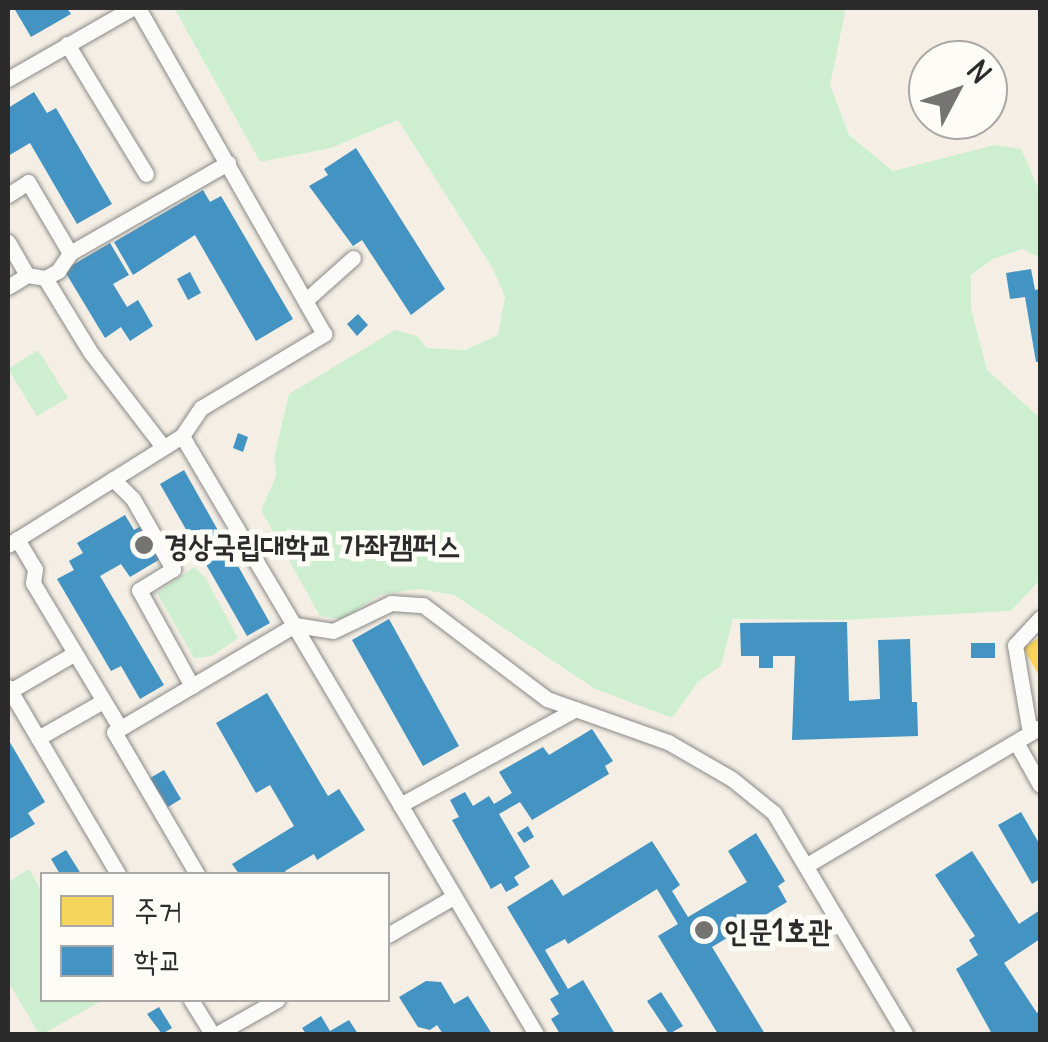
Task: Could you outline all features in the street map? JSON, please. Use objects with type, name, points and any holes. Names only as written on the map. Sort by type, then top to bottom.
[{"type":"street","points":[[8,79],[135,8],[228,162],[324,334],[202,408],[182,436],[12,542],[35,569],[33,582],[120,728]]},
{"type":"street","points":[[67,44],[146,174]]},
{"type":"street","points":[[8,287],[27,275],[45,278],[58,270],[70,252],[228,162]]},
{"type":"street","points":[[8,194],[28,182],[70,252]]},
{"type":"street","points":[[8,242],[27,275]]},
{"type":"street","points":[[306,300],[354,258]]},
{"type":"street","points":[[45,278],[91,353],[163,447]]},
{"type":"street","points":[[182,436],[536,1034]]},
{"type":"street","points":[[113,479],[132,500],[173,569],[139,590],[192,686]]},
{"type":"street","points":[[196,872],[114,732],[295,625],[333,631],[391,603],[423,605],[547,698],[668,742],[732,779],[774,813],[905,1034]]},
{"type":"street","points":[[1040,618],[1015,645],[1040,786]]},
{"type":"street","points":[[74,654],[9,689],[117,872]]},
{"type":"street","points":[[38,738],[104,701]]},
{"type":"street","points":[[400,805],[576,709]]},
{"type":"street","points":[[808,865],[1029,734]]},
{"type":"street","points":[[390,934],[453,897]]},
{"type":"street","points":[[192,1002],[214,1034],[270,1002]]},
{"type":"shaded area","name":"경상국립대학교 가좌캠퍼스","points":[[8,8],[174,8],[260,162],[331,148],[398,120],[493,269],[505,297],[498,335],[465,350],[427,348],[417,336],[289,394],[274,457],[276,476],[261,510],[343,619],[379,595],[418,589],[454,595],[595,689],[672,718],[698,682],[721,666],[733,619],[845,620],[1011,611],[1040,580],[1040,1034],[8,1034]]},
{"type":"shaded area","points":[[845,8],[1040,8],[1040,192],[937,162],[893,171],[849,135],[829,85]]},
{"type":"shaded area","points":[[1024,249],[1040,258],[1040,418],[987,371],[971,308],[971,275],[993,259]]},
{"type":"green space","points":[[174,8],[846,8],[830,85],[849,135],[893,171],[995,145],[1021,149],[1040,192],[1040,258],[1023,249],[993,259],[971,275],[971,308],[987,370],[1040,418],[1040,580],[1011,611],[845,620],[733,619],[721,666],[698,682],[672,718],[595,689],[454,595],[418,589],[379,595],[343,619],[320,616],[261,510],[276,476],[274,457],[289,394],[395,330],[417,336],[427,348],[465,350],[498,335],[505,297],[493,269],[398,120],[331,148],[260,162]]},
{"type":"green space","points":[[38,350],[68,398],[37,416],[8,369]]},
{"type":"green space","points":[[194,567],[205,577],[238,638],[212,656],[194,658],[157,593]]},
{"type":"green space","points":[[29,869],[40,888],[40,1002],[99,1002],[43,1034],[39,1034],[8,981],[8,882]]},
{"type":"building: 주거","points":[[1040,637],[1040,677],[1023,648]]},
{"type":"building: 학교","points":[[14,8],[67,8],[71,14],[31,37]]},
{"type":"building: 학교","points":[[34,92],[47,113],[56,108],[112,204],[77,224],[30,143],[8,156],[8,108]]},
{"type":"building: 학교","points":[[356,148],[445,289],[411,315],[362,240],[353,246],[309,186],[328,175],[324,169]]},
{"type":"building: 학교","points":[[203,190],[210,202],[221,196],[293,319],[256,341],[195,235],[133,275],[114,242]]},
{"type":"building: 학교","points":[[110,243],[129,275],[113,284],[127,307],[138,300],[153,326],[130,341],[121,327],[105,338],[64,270]]},
{"type":"building: 학교","points":[[1031,269],[1035,290],[1040,289],[1040,362],[1036,362],[1025,297],[1010,299],[1006,273]]},
{"type":"building: 학교","points":[[190,272],[201,293],[188,300],[177,279]]},
{"type":"building: 학교","points":[[358,314],[368,325],[357,336],[347,324]]},
{"type":"building: 학교","points":[[238,433],[248,437],[243,452],[233,448]]},
{"type":"building: 학교","points":[[184,470],[270,623],[247,636],[160,484]]},
{"type":"building: 학교","points":[[125,515],[134,530],[143,525],[162,558],[130,577],[121,564],[100,576],[164,685],[140,699],[121,666],[111,671],[57,579],[74,570],[69,561],[83,553],[77,543]]},
{"type":"building: 학교","points":[[389,619],[459,746],[423,766],[352,640]]},
{"type":"building: 학교","points":[[847,622],[849,701],[880,699],[878,640],[910,639],[912,702],[917,702],[918,736],[792,740],[795,656],[773,656],[773,668],[759,668],[759,656],[741,656],[740,623]]},
{"type":"building: 학교","points":[[971,643],[995,643],[995,658],[971,658]]},
{"type":"building: 학교","points":[[267,693],[328,796],[339,789],[365,830],[317,860],[314,854],[286,872],[238,872],[232,864],[294,826],[270,785],[256,793],[216,723]]},
{"type":"building: 학교","points":[[592,729],[613,761],[605,766],[609,774],[532,820],[520,802],[499,814],[530,867],[514,877],[519,885],[506,892],[501,883],[491,889],[452,820],[459,817],[450,800],[465,792],[473,806],[489,796],[494,804],[512,793],[499,772],[543,747],[549,755]]},
{"type":"building: 학교","points":[[8,739],[45,802],[28,813],[35,824],[8,840]]},
{"type":"building: 학교","points":[[164,770],[181,799],[168,807],[150,778]]},
{"type":"building: 학교","points":[[1021,812],[1040,845],[1040,879],[1032,884],[998,825]]},
{"type":"building: 학교","points":[[528,826],[534,837],[524,843],[517,833]]},
{"type":"building: 학교","points":[[756,833],[785,881],[778,886],[787,902],[712,947],[765,1034],[718,1034],[658,936],[678,924],[657,889],[568,944],[565,939],[545,950],[568,989],[583,980],[615,1034],[560,1034],[551,1019],[559,1014],[550,999],[559,994],[507,907],[552,879],[563,896],[652,841],[680,885],[672,891],[688,917],[747,882],[728,851]]},
{"type":"building: 학교","points":[[66,850],[80,872],[59,872],[51,859]]},
{"type":"building: 학교","points":[[972,851],[1019,924],[1040,910],[1040,939],[1004,963],[1037,1013],[1040,1011],[1040,1034],[992,1034],[956,969],[978,955],[969,940],[975,936],[935,875]]},
{"type":"building: 학교","points":[[426,981],[441,982],[454,1004],[468,996],[492,1034],[443,1034],[437,1025],[430,1030],[418,1027],[399,997]]},
{"type":"building: 학교","points":[[661,992],[683,1026],[669,1034],[647,1001]]},
{"type":"building: 학교","points":[[159,1007],[172,1028],[162,1034],[147,1014]]},
{"type":"building: 학교","points":[[321,1016],[330,1031],[349,1020],[358,1034],[306,1034],[302,1028]]},
{"type":"place","name":"경상국립대학교 가좌캠퍼스","points":[[144,545]]},
{"type":"place","name":"인문1호관","points":[[704,930]]}]
